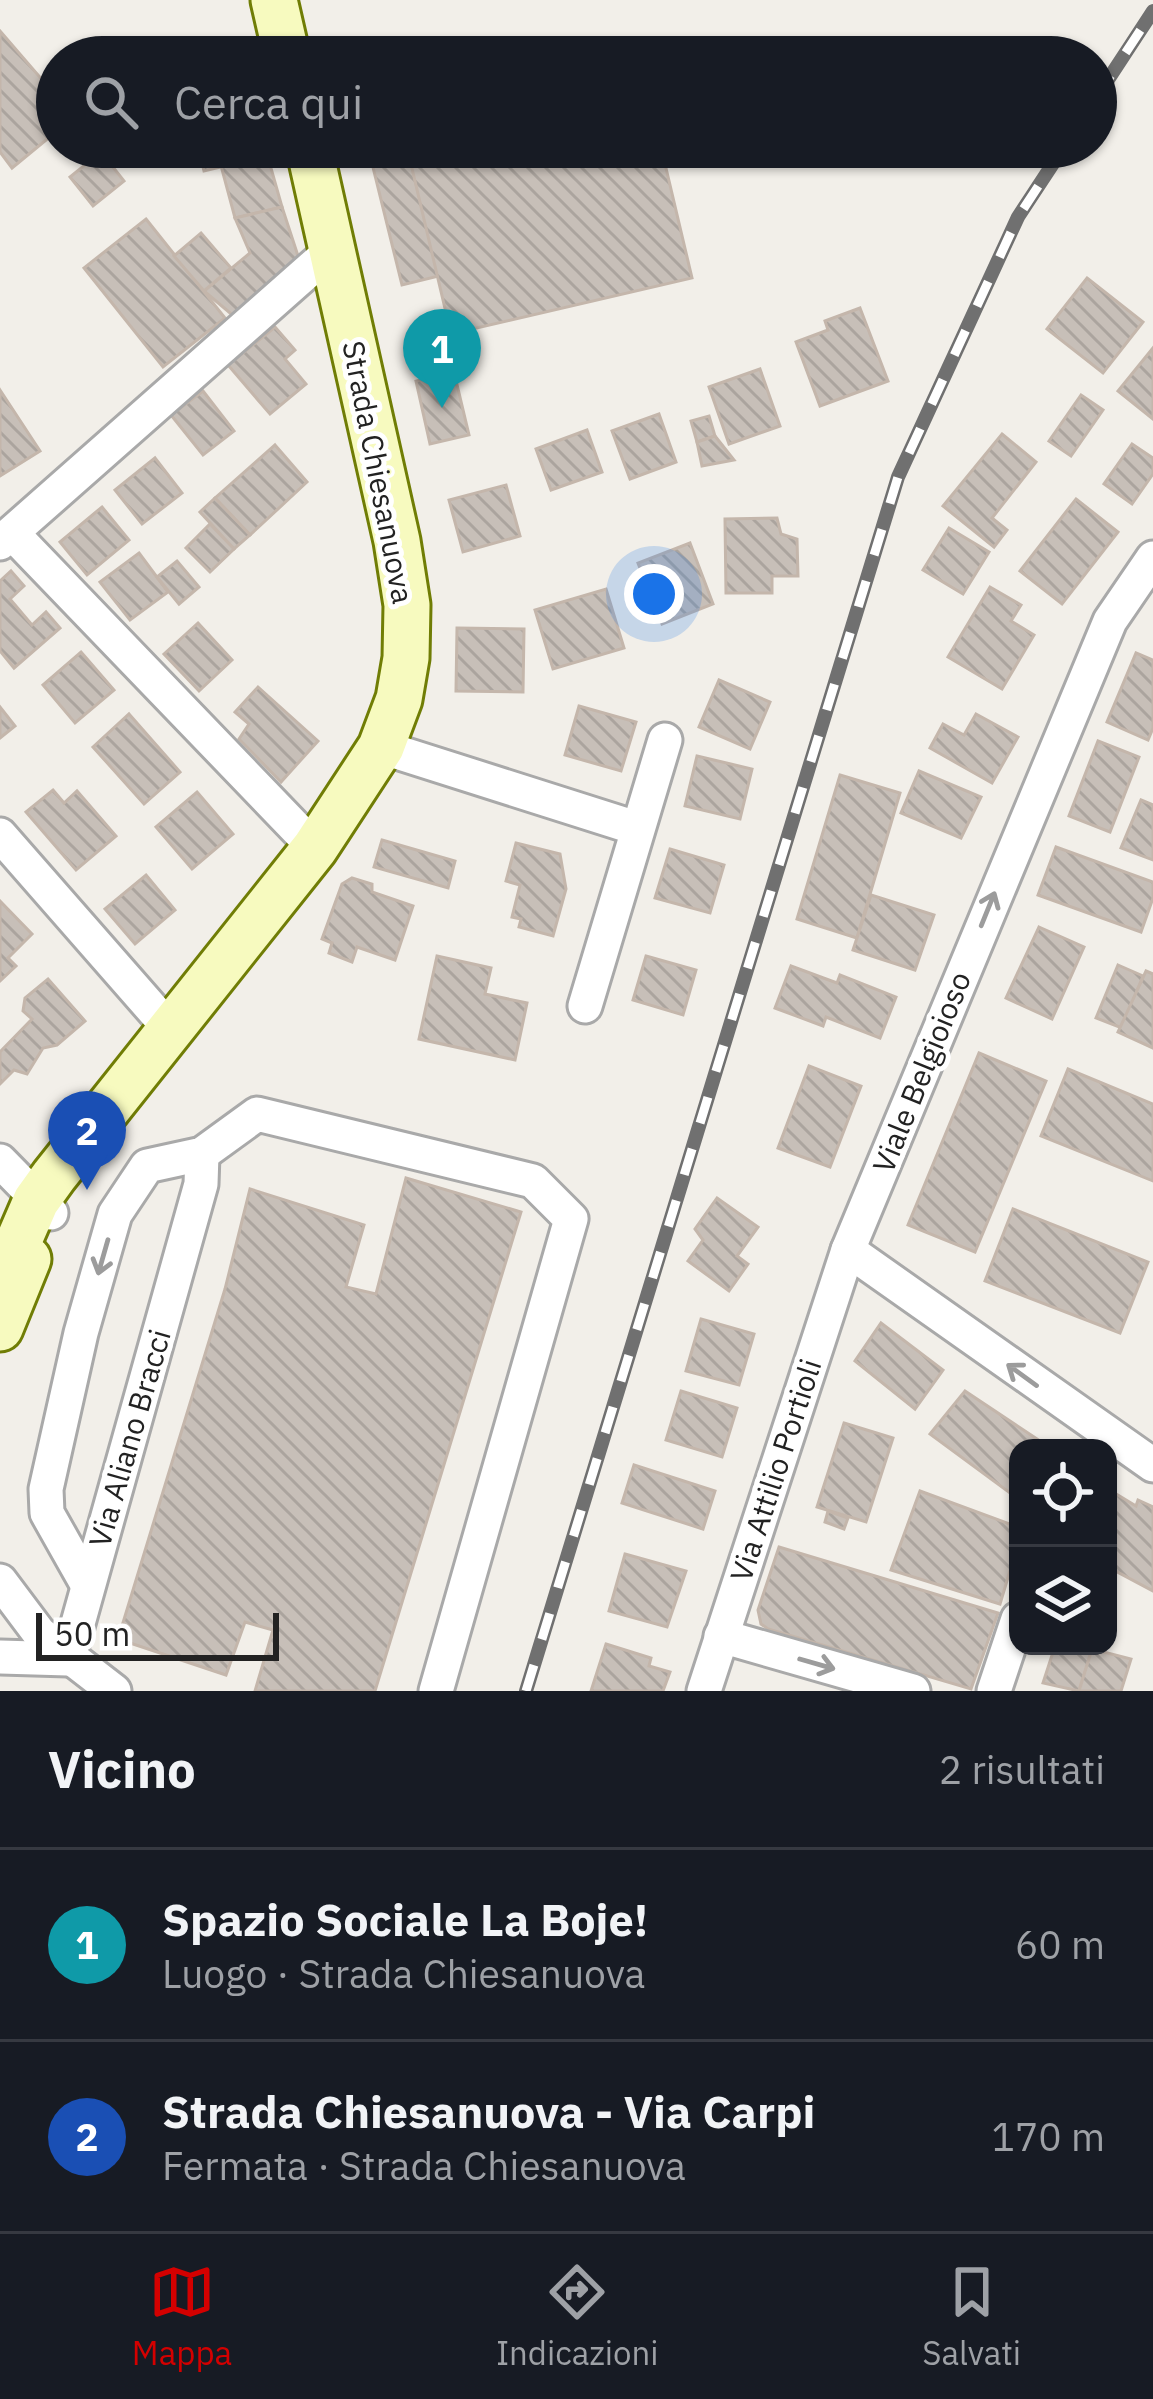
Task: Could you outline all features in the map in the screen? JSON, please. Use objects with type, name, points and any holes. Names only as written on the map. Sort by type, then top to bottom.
[{"type":"main road","points":[[274,0],[282,36]]},
{"type":"main road","name":"Strada Chiesanuova","points":[[0,1284],[89,1132],[315,848],[381,747],[399,699],[407,605],[384,475],[314,168]]},
{"type":"main road","name":"Strada Chiesanuova","points":[[0,1328],[44,1207]]},
{"type":"street","points":[[315,848],[6,538],[333,249]]},
{"type":"street","name":"Viale Belgioioso","points":[[848,1250],[1110,621],[1148,571]]},
{"type":"street","points":[[585,1006],[664,740]]},
{"type":"street","points":[[381,747],[636,829]]},
{"type":"street","points":[[0,835],[169,1028]]},
{"type":"street","name":"Via Aliano Bracci","points":[[87,1584],[47,1513],[46,1489],[81,1333],[115,1214],[147,1166],[202,1154],[256,1114],[533,1181],[571,1219],[436,1691]]},
{"type":"street","name":"Via Aliano Bracci","points":[[87,1584],[201,1184],[202,1154]]},
{"type":"street","points":[[0,1160],[44,1207]]},
{"type":"street","points":[[848,1250],[1081,1434],[1153,1465]]},
{"type":"street","name":"Via Attilio Portioli","points":[[704,1691],[848,1250]]},
{"type":"street","points":[[0,1581],[39,1633],[114,1691]]},
{"type":"street","points":[[68,1659],[87,1584]]},
{"type":"street","points":[[0,1623],[39,1633]]},
{"type":"street","points":[[721,1636],[913,1691]]},
{"type":"street","points":[[994,1691],[1009,1646]]},
{"type":"street","points":[[0,1658],[68,1659]]},
{"type":"building","points":[[0,31],[36,73],[36,148],[12,168],[0,152]]},
{"type":"building","points":[[81,168],[114,168],[124,181],[93,206],[70,177]]},
{"type":"building","points":[[222,168],[271,168],[282,207],[235,218]]},
{"type":"building","points":[[373,168],[412,168],[439,276],[402,285]]},
{"type":"building","points":[[412,168],[666,168],[692,278],[451,334]]},
{"type":"building","points":[[282,207],[301,265],[236,318],[204,291],[250,253],[235,218]]},
{"type":"building","points":[[146,219],[225,318],[163,367],[84,268]]},
{"type":"building","points":[[201,233],[231,268],[204,291],[174,256]]},
{"type":"building","points":[[1087,278],[1143,322],[1103,373],[1047,329]]},
{"type":"building","points":[[860,308],[888,381],[820,406],[796,342],[828,330],[825,321]]},
{"type":"building","points":[[275,327],[295,350],[285,359],[306,384],[270,414],[228,365]]},
{"type":"building","points":[[1153,348],[1153,419],[1118,391]]},
{"type":"building","points":[[760,369],[780,426],[729,444],[709,387]]},
{"type":"building","points":[[454,372],[469,435],[430,444],[416,381]]},
{"type":"building","points":[[0,390],[40,451],[0,476]]},
{"type":"building","points":[[203,391],[234,431],[203,455],[171,415]]},
{"type":"building","points":[[1081,395],[1103,410],[1071,456],[1049,441]]},
{"type":"building","points":[[659,414],[676,462],[630,479],[612,431]]},
{"type":"building","points":[[709,416],[715,436],[697,442],[691,421]]},
{"type":"building","points":[[587,430],[602,472],[551,490],[536,449]]},
{"type":"building","points":[[1002,434],[1036,462],[992,518],[1007,530],[994,547],[943,506]]},
{"type":"building","points":[[715,436],[734,460],[702,466],[697,442]]},
{"type":"building","points":[[1132,444],[1153,458],[1153,474],[1132,504],[1104,484]]},
{"type":"building","points":[[275,445],[307,482],[250,535],[215,498]]},
{"type":"building","points":[[155,458],[182,493],[142,524],[115,490]]},
{"type":"building","points":[[506,485],[520,536],[463,552],[449,500]]},
{"type":"building","points":[[215,498],[250,535],[234,549],[200,512]]},
{"type":"building","points":[[1076,499],[1118,532],[1062,604],[1020,571]]},
{"type":"building","points":[[102,507],[129,540],[87,575],[60,542]]},
{"type":"building","points":[[777,518],[781,534],[797,539],[798,576],[772,576],[772,593],[726,593],[725,519]]},
{"type":"building","points":[[210,524],[234,549],[210,572],[186,548]]},
{"type":"building","points":[[949,528],[989,552],[963,594],[923,570]]},
{"type":"building","points":[[690,543],[713,604],[662,624],[638,563]]},
{"type":"building","points":[[139,553],[168,592],[130,620],[100,582]]},
{"type":"building","points":[[177,561],[199,587],[179,604],[157,577]]},
{"type":"building","points":[[11,571],[24,586],[10,599],[32,625],[46,612],[60,628],[14,668],[0,651],[0,581]]},
{"type":"building","points":[[990,587],[1021,605],[1011,621],[1034,635],[1002,689],[948,657]]},
{"type":"building","points":[[606,589],[624,648],[553,669],[535,610]]},
{"type":"building","points":[[198,623],[232,660],[199,691],[164,654]]},
{"type":"building","points":[[457,628],[524,629],[523,692],[456,691]]},
{"type":"building","points":[[81,652],[114,690],[75,723],[43,685]]},
{"type":"building","points":[[1136,653],[1153,660],[1153,728],[1148,740],[1107,722]]},
{"type":"building","points":[[719,680],[770,702],[750,749],[699,727]]},
{"type":"building","points":[[258,687],[318,741],[281,782],[239,739],[249,724],[235,712]]},
{"type":"building","points":[[579,706],[636,722],[621,771],[565,755]]},
{"type":"building","points":[[0,707],[15,726],[0,738]]},
{"type":"building","points":[[129,714],[180,772],[144,804],[93,747]]},
{"type":"building","points":[[976,714],[1018,737],[992,783],[930,748],[943,724],[964,735]]},
{"type":"building","points":[[1098,741],[1139,757],[1110,832],[1069,816]]},
{"type":"building","points":[[697,756],[752,769],[740,819],[685,806]]},
{"type":"building","points":[[919,771],[981,797],[961,838],[901,813]]},
{"type":"building","points":[[840,775],[900,793],[857,938],[797,919]]},
{"type":"building","points":[[53,790],[64,803],[77,791],[116,836],[76,870],[26,812]]},
{"type":"building","points":[[197,792],[233,834],[192,869],[156,827]]},
{"type":"building","points":[[1141,800],[1153,805],[1153,860],[1121,848]]},
{"type":"building","points":[[382,840],[455,861],[448,888],[374,867]]},
{"type":"building","points":[[516,843],[560,854],[566,889],[553,936],[519,927],[521,919],[512,917],[520,885],[506,881]]},
{"type":"building","points":[[1056,847],[1153,882],[1153,898],[1141,932],[1038,895]]},
{"type":"building","points":[[670,849],[724,865],[710,913],[655,898]]},
{"type":"building","points":[[146,875],[175,910],[135,944],[105,909]]},
{"type":"building","points":[[352,878],[372,884],[372,892],[413,906],[395,960],[357,947],[352,962],[329,953],[332,943],[322,939],[342,884]]},
{"type":"building","points":[[871,895],[934,915],[915,970],[853,950]]},
{"type":"building","points":[[0,901],[32,934],[8,958],[16,966],[0,981]]},
{"type":"building","points":[[1039,927],[1084,947],[1052,1019],[1006,998]]},
{"type":"building","points":[[437,956],[491,968],[485,994],[527,1003],[515,1060],[419,1039]]},
{"type":"building","points":[[646,956],[696,970],[683,1015],[633,1000]]},
{"type":"building","points":[[1118,965],[1143,976],[1122,1028],[1096,1018]]},
{"type":"building","points":[[791,966],[837,983],[840,975],[896,997],[880,1038],[826,1017],[823,1026],[775,1008]]},
{"type":"building","points":[[1146,971],[1153,974],[1153,1048],[1118,1032]]},
{"type":"building","points":[[48,979],[85,1021],[57,1045],[43,1048],[27,1074],[14,1070],[0,1084],[0,1052],[32,1019],[23,1011],[25,998]]},
{"type":"building","points":[[979,1053],[1046,1081],[975,1252],[908,1225]]},
{"type":"building","points":[[809,1066],[861,1086],[830,1167],[778,1148]]},
{"type":"building","points":[[1068,1069],[1153,1104],[1153,1181],[1041,1136]]},
{"type":"building","points":[[406,1178],[521,1212],[375,1691],[255,1691],[273,1630],[245,1622],[226,1675],[118,1639],[225,1289],[250,1189],[364,1225],[346,1287],[376,1294]]},
{"type":"building","points":[[717,1198],[758,1227],[737,1256],[748,1264],[729,1291],[688,1261],[703,1240],[695,1229]]},
{"type":"building","points":[[1013,1209],[1148,1262],[1120,1333],[985,1281]]},
{"type":"building","points":[[701,1319],[754,1334],[739,1385],[686,1371]]},
{"type":"building","points":[[881,1323],[943,1370],[915,1409],[855,1361]]},
{"type":"building","points":[[681,1391],[737,1408],[722,1457],[666,1440]]},
{"type":"building","points":[[965,1391],[1037,1439],[1009,1439],[1009,1492],[930,1434]]},
{"type":"building","points":[[844,1423],[893,1438],[866,1522],[817,1507]]},
{"type":"building","points":[[634,1465],[715,1491],[703,1529],[622,1503]]},
{"type":"building","points":[[920,1491],[1009,1524],[1009,1574],[1000,1604],[891,1570]]},
{"type":"building","points":[[1117,1494],[1136,1506],[1138,1500],[1153,1507],[1153,1591],[1117,1572]]},
{"type":"building","points":[[828,1511],[848,1518],[844,1529],[825,1522]]},
{"type":"building","points":[[779,1547],[998,1613],[971,1689],[761,1624],[758,1610]]},
{"type":"building","points":[[625,1554],[686,1571],[667,1627],[609,1611]]},
{"type":"building","points":[[606,1644],[651,1658],[649,1666],[670,1672],[663,1691],[591,1691]]},
{"type":"building","points":[[1052,1655],[1090,1655],[1079,1691],[1043,1683]]},
{"type":"building","points":[[1090,1655],[1131,1659],[1121,1691],[1079,1691]]},
{"type":"railway","points":[[1117,66],[1153,11]]},
{"type":"railway","points":[[526,1691],[898,477],[1018,217],[1050,168]]},
{"type":"place","name":"Spazio Sociale La Boje!","points":[[442,408]]},
{"type":"place","name":"Strada Chiesanuova - Via Carpi","points":[[87,1190]]}]
